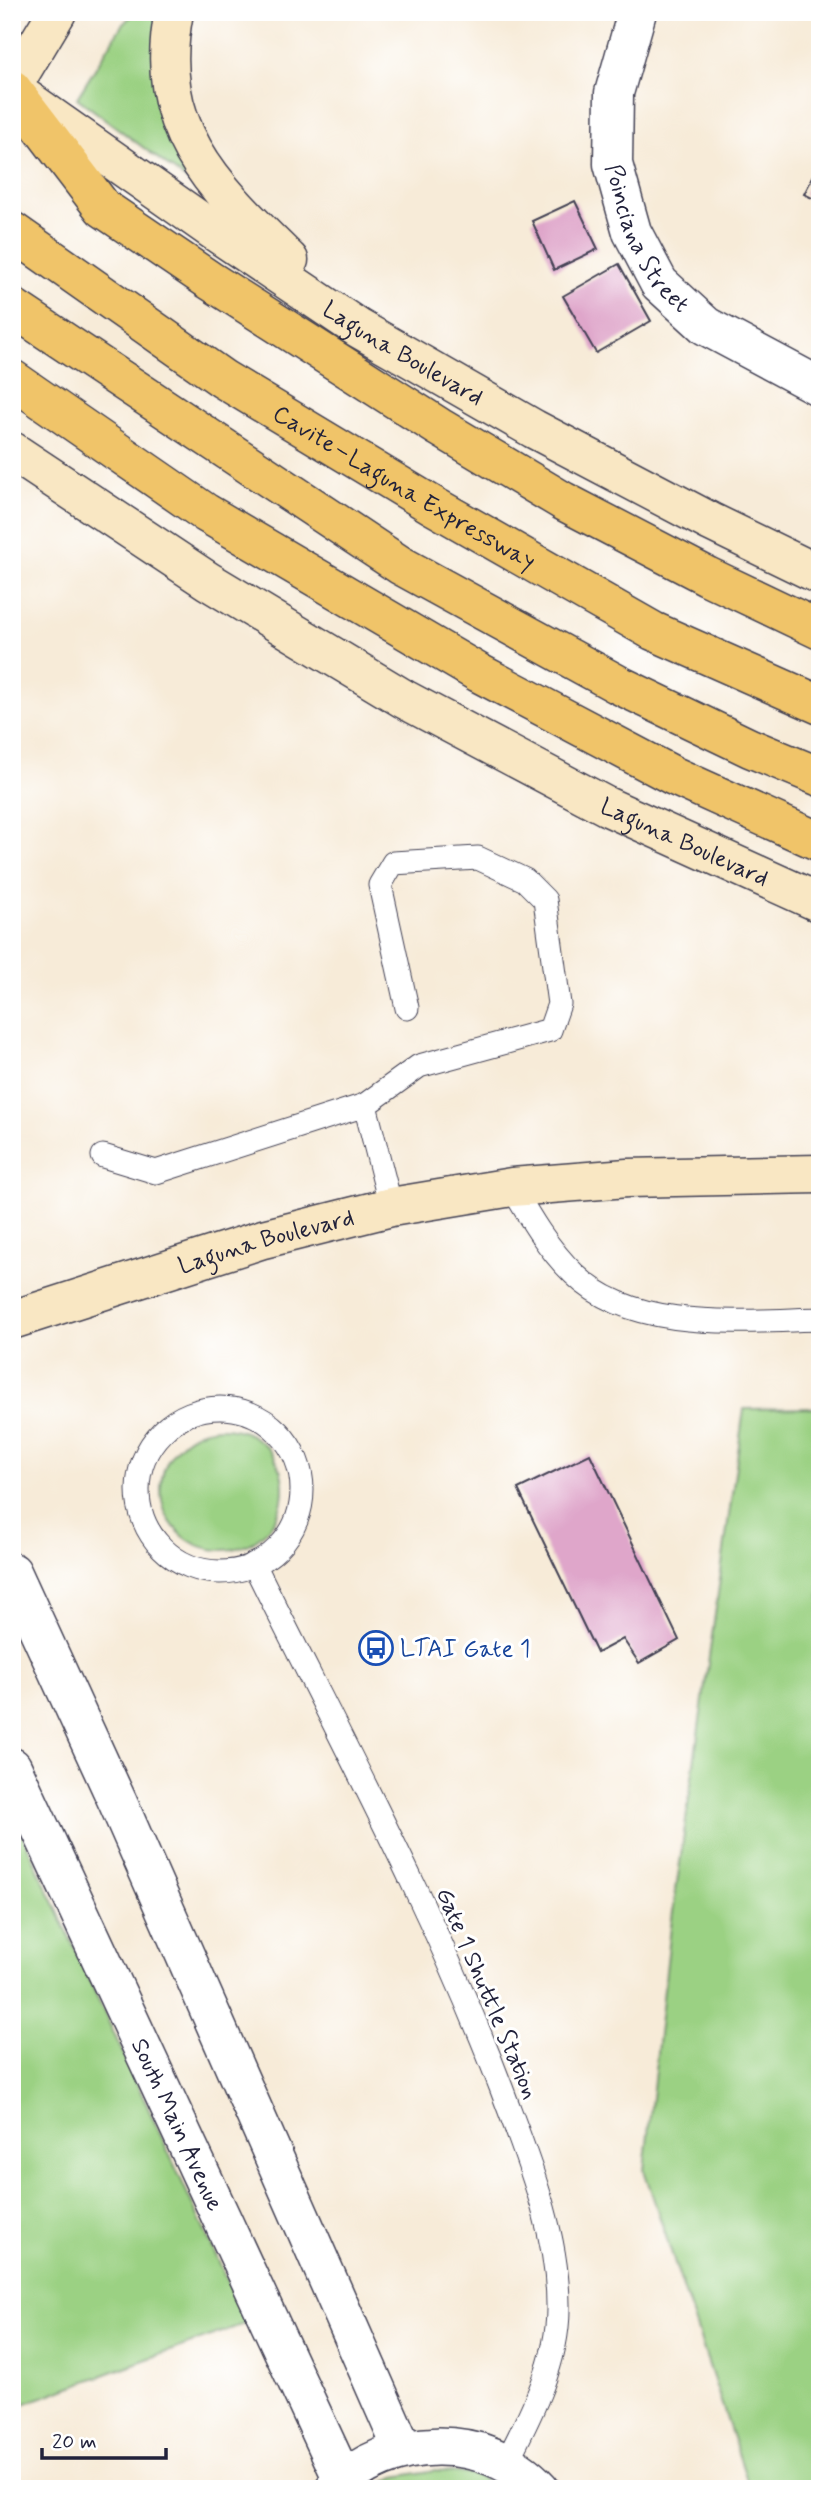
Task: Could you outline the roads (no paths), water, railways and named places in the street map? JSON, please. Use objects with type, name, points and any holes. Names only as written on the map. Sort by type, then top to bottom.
[{"type":"highway","points":[[12,88],[103,208],[209,280],[439,427],[563,501],[707,576],[820,630]]},
{"type":"highway","name":"Cavite–Laguna Expressway","points":[[12,232],[223,379],[432,505],[653,631],[820,705]]},
{"type":"highway","points":[[15,309],[400,565],[619,685],[750,748],[820,777]]},
{"type":"highway","points":[[12,379],[206,513],[479,673],[674,776],[820,842]]},
{"type":"main road","points":[[12,88],[57,12]]},
{"type":"main road","points":[[174,12],[167,65],[172,95],[185,134],[204,169],[241,213],[358,328]]},
{"type":"main road","name":"Laguna Boulevard","points":[[12,88],[214,231],[358,328],[557,442],[820,575]]},
{"type":"main road","name":"Laguna Boulevard","points":[[12,451],[208,581],[404,699],[606,806],[820,903]]},
{"type":"main road","points":[[12,482],[54,481]]},
{"type":"main road","name":"Laguna Boulevard","points":[[12,1320],[263,1239],[391,1207],[512,1187],[627,1178],[820,1174]]},
{"type":"street","name":"Poinciana Street","points":[[637,12],[614,93],[613,164],[632,232],[659,283],[706,326],[820,387]]},
{"type":"street","points":[[12,1572],[118,1803],[403,2449]]},
{"type":"street","name":"South Main Avenue","points":[[12,1767],[339,2484]]},
{"type":"street","points":[[339,2484],[371,2461],[403,2449],[421,2446],[456,2447],[491,2456],[506,2463],[540,2489]]},
{"type":"lane","points":[[103,1156],[156,1172],[365,1105],[419,1066],[550,1030],[559,1004],[545,900],[525,880],[478,858],[393,863],[380,886],[407,1008]]},
{"type":"lane","points":[[365,1105],[391,1207]]},
{"type":"lane","points":[[512,1187],[538,1230],[575,1275],[596,1291],[623,1305],[651,1314],[678,1318],[751,1321],[820,1319]]},
{"type":"lane","points":[[214,1408],[228,1408],[256,1416],[278,1433],[295,1456],[302,1483],[299,1512],[278,1548],[254,1564],[241,1569],[212,1572],[185,1564],[161,1548],[145,1524],[139,1497],[141,1468],[153,1442],[163,1431],[186,1415],[214,1408]]},
{"type":"lane","name":"Gate 1 Shuttle Station","points":[[254,1564],[441,1940],[496,2075],[548,2225],[557,2269],[558,2313],[555,2336],[551,2358],[535,2403],[506,2463]]},
{"type":"place","name":"LTAI Gate 1","points":[[376,1648]]}]
